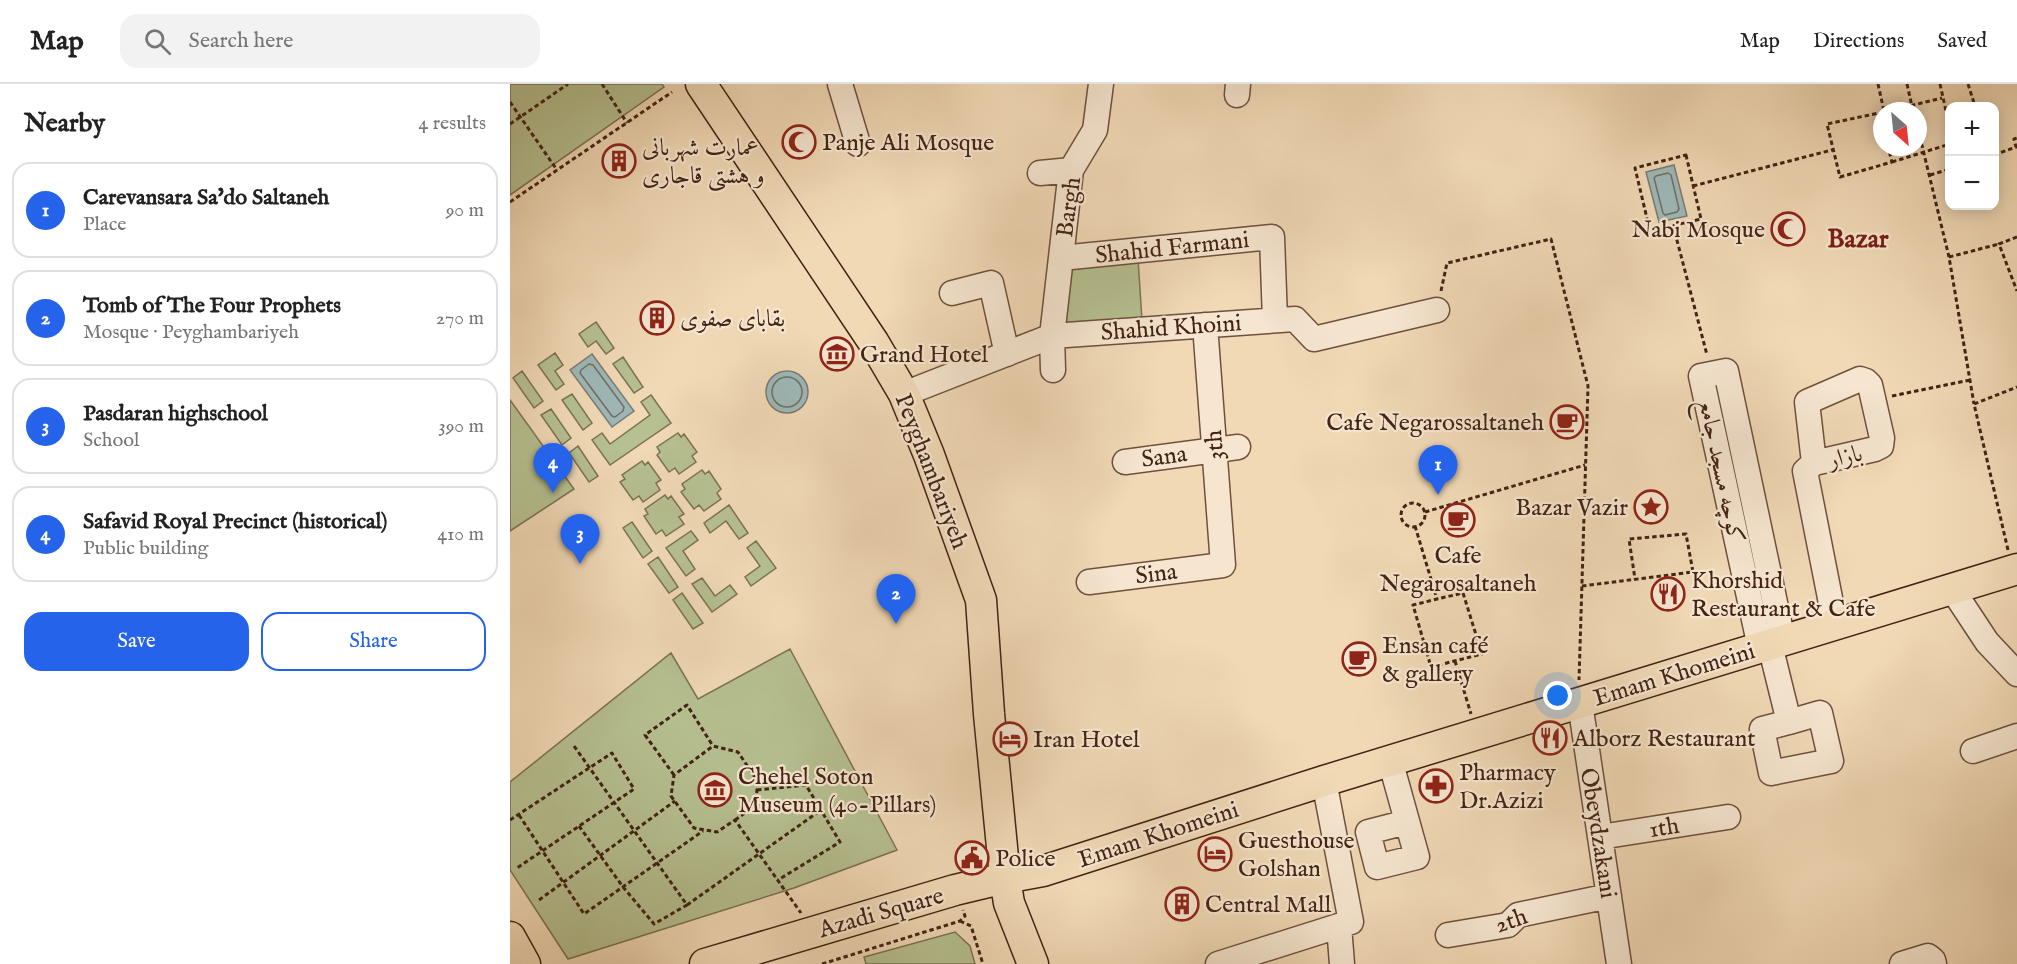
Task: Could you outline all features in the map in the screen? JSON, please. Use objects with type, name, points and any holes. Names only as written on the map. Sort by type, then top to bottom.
[{"type":"main road","name":"Peyghambariyeh","points":[[701,84],[874,344],[904,394],[929,455],[981,600],[989,714],[1005,878]]},
{"type":"main road","name":"Emam Khomeini","points":[[1833,620],[2014,560]]},
{"type":"main road","name":"Emam Khomeini","points":[[1005,878],[1043,872],[1770,638],[1952,589],[2014,560]]},
{"type":"main road","name":"Emam Khomeini","points":[[1005,878],[1039,856],[1474,724],[1580,698]]},
{"type":"main road","name":"Azadi Square","points":[[705,964],[955,890],[1005,878]]},
{"type":"main road","points":[[1005,878],[1009,903],[1034,964]]},
{"type":"main road","points":[[510,937],[525,964]]},
{"type":"street","points":[[840,84],[858,144]]},
{"type":"street","name":"Bargh","points":[[1052,336],[1071,170],[1095,130],[1101,84]]},
{"type":"street","points":[[1040,173],[1071,170]]},
{"type":"street","name":"Shahid Farmani","points":[[1061,258],[1272,237],[1275,320]]},
{"type":"street","points":[[952,293],[991,283],[1007,354]]},
{"type":"street","name":"Shahid Khoini","points":[[904,394],[1052,336],[1295,319],[1314,339],[1437,310]]},
{"type":"street","name":"3th","points":[[1205,325],[1223,565]]},
{"type":"street","points":[[1052,336],[1053,370]]},
{"type":"street","name":"کوچه مسجد جامع","points":[[1713,374],[1726,371],[1770,638]]},
{"type":"street","name":"بازار","points":[[1814,463],[1807,402],[1860,380],[1866,381],[1870,385],[1882,438],[1881,446],[1814,463],[1805,471],[1833,620]]},
{"type":"street","name":"Sana","points":[[1125,462],[1238,447]]},
{"type":"street","name":"Sina","points":[[1089,582],[1223,565]]},
{"type":"street","points":[[1952,589],[1987,642],[2017,674]]},
{"type":"street","points":[[1770,638],[1789,722]]},
{"type":"street","name":"Obeydzakani","points":[[1580,698],[1619,964]]},
{"type":"street","points":[[1973,751],[2017,736]]},
{"type":"street","points":[[1390,760],[1407,822]]},
{"type":"street","points":[[1218,964],[1259,958],[1351,922],[1324,781]]},
{"type":"street","name":"1th","points":[[1600,837],[1728,817]]},
{"type":"street","name":"2th","points":[[1448,935],[1509,925],[1518,915],[1609,897]]},
{"type":"street","points":[[1339,926],[1342,964]]},
{"type":"street","points":[[1902,964],[1928,956],[1934,964]]},
{"type":"path","points":[[510,124],[568,84]]},
{"type":"path","points":[[602,84],[627,123]]},
{"type":"path","points":[[1878,84],[1881,102]]},
{"type":"path","points":[[1907,84],[1911,102]]},
{"type":"path","points":[[1940,84],[1945,105]]},
{"type":"path","points":[[1968,84],[1973,102]]},
{"type":"path","points":[[510,202],[672,92]]},
{"type":"path","points":[[1927,102],[1942,98]]},
{"type":"path","points":[[510,102],[557,170]]},
{"type":"path","points":[[1873,114],[1827,124],[1840,177],[1911,156]]},
{"type":"path","points":[[1999,153],[2016,147],[2014,139],[2017,138]]},
{"type":"path","points":[[1927,151],[1945,146]]},
{"type":"path","points":[[1693,186],[1833,150]]},
{"type":"path","points":[[1686,155],[1693,186],[1701,219],[1650,231],[1635,168],[1686,155]]},
{"type":"path","points":[[1890,156],[1892,162]]},
{"type":"path","points":[[1925,156],[1949,257],[1974,404],[2014,560]]},
{"type":"path","points":[[1930,175],[1945,170]]},
{"type":"path","points":[[1673,225],[1713,374]]},
{"type":"path","points":[[1949,257],[2017,237]]},
{"type":"path","points":[[1437,310],[1447,263],[1551,239],[1588,386],[1580,698]]},
{"type":"path","points":[[1999,244],[2017,291]]},
{"type":"path","points":[[1885,398],[1970,380]]},
{"type":"path","points":[[1974,404],[2017,387]]},
{"type":"path","points":[[1425,512],[1585,465]]},
{"type":"path","points":[[1410,503],[1421,505],[1425,512],[1422,523],[1415,526],[1404,522],[1401,515],[1403,508],[1410,503]]},
{"type":"path","points":[[1415,526],[1437,599]]},
{"type":"path","points":[[1582,586],[1693,572],[1686,534],[1629,538],[1635,579]]},
{"type":"path","points":[[1463,593],[1482,654],[1431,667],[1413,605],[1437,599],[1463,593]]},
{"type":"path","points":[[1455,661],[1474,724]]},
{"type":"path","points":[[687,705],[713,746],[738,752],[758,782],[754,806],[717,832],[694,828],[671,796],[674,775],[645,735],[687,705]]},
{"type":"path","points":[[574,746],[687,905]]},
{"type":"path","points":[[674,775],[713,746]]},
{"type":"path","points":[[510,820],[612,753],[634,789],[517,868]]},
{"type":"path","points":[[757,790],[806,784],[840,842],[778,880]]},
{"type":"path","points":[[539,900],[675,801]]},
{"type":"path","points":[[579,826],[623,887],[654,924],[687,905],[820,810]]},
{"type":"path","points":[[518,815],[584,914],[705,830]]},
{"type":"path","points":[[735,820],[815,931]]},
{"type":"path","points":[[822,964],[960,921],[965,916]]},
{"type":"path","points":[[960,921],[971,926],[983,964]]},
{"type":"green space","points":[[510,84],[662,84],[664,87],[510,195]]},
{"type":"green space","points":[[1138,259],[1142,320],[1064,326],[1071,264]]},
{"type":"green space","points":[[596,322],[614,348],[606,354],[596,341],[588,347],[579,334]]},
{"type":"green space","points":[[555,353],[563,365],[555,371],[564,384],[556,390],[538,365]]},
{"type":"green space","points":[[623,357],[643,387],[634,393],[613,364]]},
{"type":"green space","points":[[522,371],[543,401],[534,408],[513,378]]},
{"type":"green space","points":[[572,394],[592,423],[583,430],[562,400]]},
{"type":"green space","points":[[651,395],[671,423],[610,465],[592,440],[602,433],[610,444],[650,415],[641,402]]},
{"type":"green space","points":[[510,400],[574,489],[510,531]]},
{"type":"green space","points":[[551,409],[571,438],[562,445],[541,415]]},
{"type":"green space","points":[[678,433],[681,437],[684,434],[697,452],[692,456],[696,462],[679,474],[675,468],[669,472],[657,455],[660,452],[657,447]]},
{"type":"green space","points":[[578,446],[598,476],[589,482],[569,453]]},
{"type":"green space","points":[[642,461],[645,465],[648,462],[661,480],[656,483],[660,490],[643,502],[639,496],[633,500],[620,482],[625,479],[622,475]]},
{"type":"green space","points":[[702,470],[705,474],[709,471],[721,489],[717,493],[721,499],[704,511],[699,505],[694,509],[681,492],[685,489],[682,484]]},
{"type":"green space","points":[[665,495],[668,499],[671,496],[684,514],[679,517],[684,524],[666,536],[662,530],[656,534],[644,516],[648,514],[645,509]]},
{"type":"green space","points":[[729,505],[748,533],[739,539],[726,521],[710,533],[704,523]]},
{"type":"green space","points":[[632,522],[652,551],[643,558],[623,528]]},
{"type":"green space","points":[[691,531],[698,540],[683,551],[695,569],[686,576],[666,548]]},
{"type":"green space","points":[[756,541],[776,568],[751,586],[745,577],[760,566],[747,548]]},
{"type":"green space","points":[[658,557],[678,587],[669,593],[648,564]]},
{"type":"green space","points":[[702,578],[715,596],[730,585],[737,594],[712,612],[692,584]]},
{"type":"green space","points":[[682,593],[703,623],[693,629],[673,600]]},
{"type":"green space","points":[[790,649],[897,850],[794,888],[568,959],[510,870],[510,782],[671,653],[698,699]]},
{"type":"green space","points":[[955,932],[970,946],[975,964],[866,964],[864,957]]},
{"type":"water","points":[[1674,165],[1687,216],[1659,222],[1646,172]]},
{"type":"water","points":[[592,354],[634,411],[612,427],[570,370]]},
{"type":"water","points":[[787,371],[795,372],[802,377],[807,384],[807,400],[802,407],[795,412],[787,413],[779,412],[772,407],[767,400],[766,392],[767,384],[772,377],[779,372]]},
{"type":"place","name":"Panje Ali Mosque","points":[[799,142]]},
{"type":"place","name":"عمارت شهربانی و هشتی قاجاری","points":[[619,161]]},
{"type":"place","name":"Nabi Mosque","points":[[1788,229]]},
{"type":"place","name":"بقابای صفوی","points":[[657,318]]},
{"type":"place","name":"Grand Hotel","points":[[837,354]]},
{"type":"place","name":"Cafe Negarossaltaneh","points":[[1567,422]]},
{"type":"place","name":"Safavid Royal Precinct (historical)","points":[[553,493]]},
{"type":"place","name":"Carevansara Sa'do Saltaneh","points":[[1438,495]]},
{"type":"place","name":"Bazar Vazir","points":[[1651,507]]},
{"type":"place","name":"Cafe Negarosaltaneh","points":[[1458,520]]},
{"type":"place","name":"Pasdaran highschool","points":[[580,564]]},
{"type":"place","name":"Khorshid Restaurant & Cafe","points":[[1668,594]]},
{"type":"place","name":"Tomb of The Four Prophets","points":[[896,624]]},
{"type":"place","name":"Ensan café & gallery","points":[[1359,659]]},
{"type":"place","name":"Alborz Restaurant","points":[[1550,738]]},
{"type":"place","name":"Iran Hotel","points":[[1010,739]]},
{"type":"place","name":"Pharmacy Dr.Azizi","points":[[1436,786]]},
{"type":"place","name":"Chehel Soton Museum (40-Pillars)","points":[[715,790]]},
{"type":"place","name":"Guesthouse Golshan","points":[[1215,854]]},
{"type":"place","name":"Police","points":[[972,858]]},
{"type":"place","name":"Central Mall","points":[[1182,904]]},
{"type":"district","name":"Bazar","points":[[1858,238]]}]
